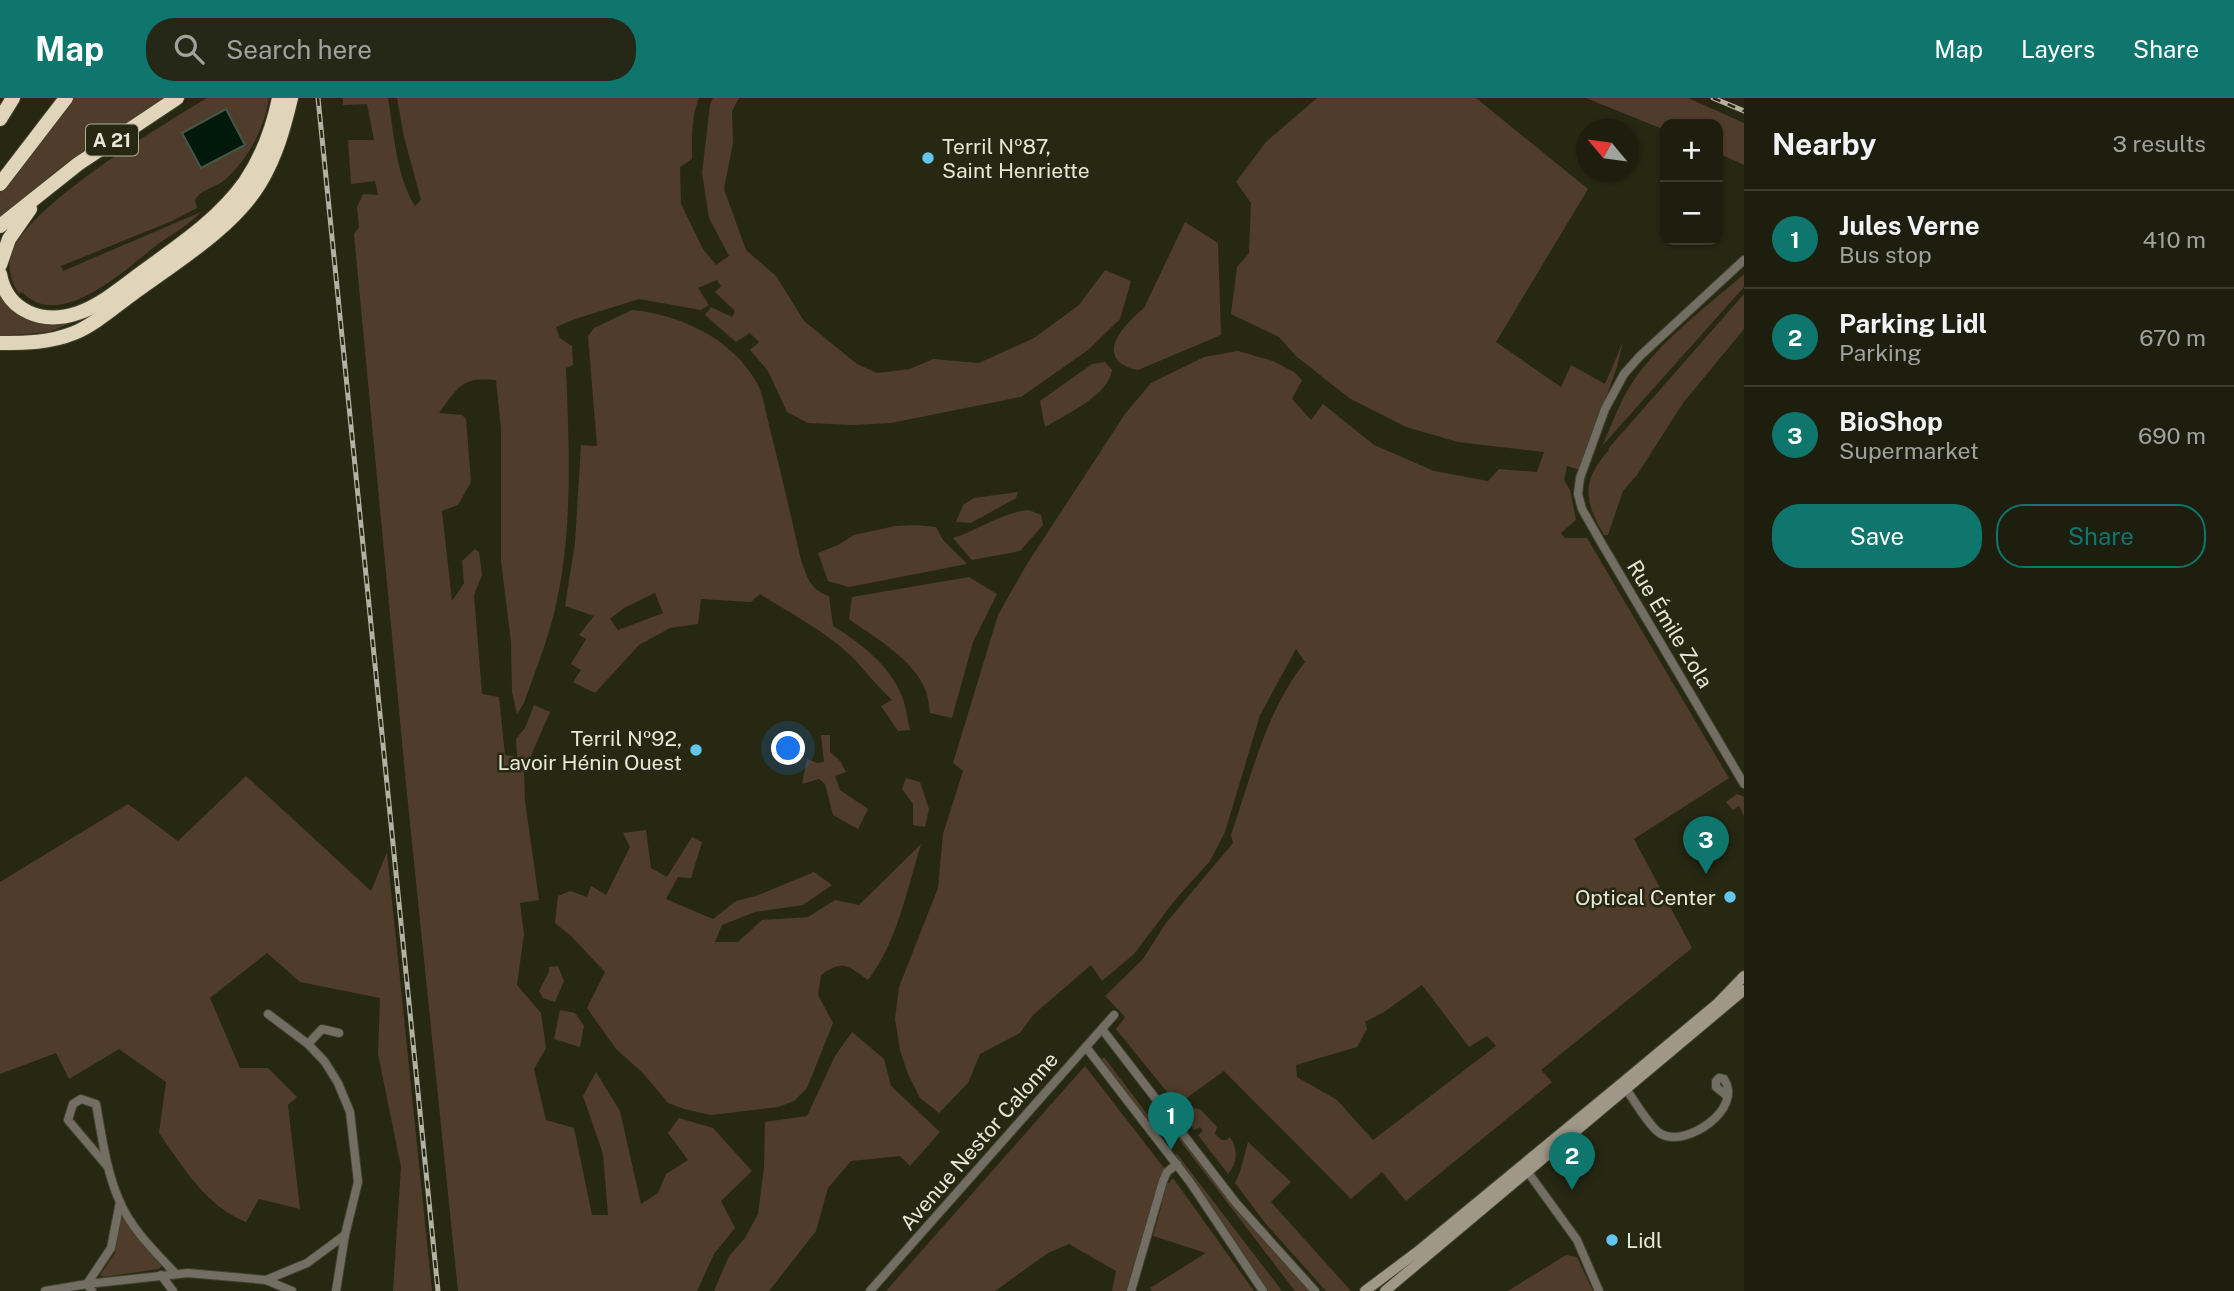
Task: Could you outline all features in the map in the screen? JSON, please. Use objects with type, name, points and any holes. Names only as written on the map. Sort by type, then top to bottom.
[{"type":"highway","points":[[0,119],[13,98]]},
{"type":"highway","name":"A 21","points":[[0,184],[66,98]]},
{"type":"highway","name":"A 21","points":[[0,226],[111,140],[177,98]]},
{"type":"highway","points":[[0,274],[3,288],[13,302],[28,313],[41,317],[78,313],[106,298],[200,229],[227,204],[258,160],[279,98]]},
{"type":"highway","points":[[0,343],[38,343],[77,332],[214,233],[242,207],[259,185],[276,152],[291,98]]},
{"type":"highway","points":[[0,265],[2,253],[12,233],[49,186]]},
{"type":"main road","points":[[1625,1086],[1718,1003],[1744,976]]},
{"type":"main road","points":[[1385,1291],[1525,1169],[1744,990]]},
{"type":"main road","points":[[1365,1291],[1525,1169]]},
{"type":"main road","points":[[1375,1291],[1387,1276]]},
{"type":"street","name":"Rue Émile Zola","points":[[1744,260],[1662,333],[1624,374],[1605,409],[1580,478],[1577,494],[1582,509],[1744,784]]},
{"type":"street","points":[[268,1014],[309,1044],[325,1062],[338,1083],[350,1112],[358,1182],[345,1235],[336,1291]]},
{"type":"street","name":"Avenue Nestor Calonne","points":[[870,1291],[1114,1015]]},
{"type":"street","points":[[309,1044],[322,1029],[339,1033]]},
{"type":"street","points":[[1102,1029],[1236,1203],[1315,1291]]},
{"type":"street","points":[[1086,1047],[1177,1164],[1263,1291]]},
{"type":"street","points":[[1625,1086],[1654,1129],[1662,1135],[1674,1137],[1694,1131],[1717,1117],[1726,1107],[1727,1096]]},
{"type":"street","points":[[107,1166],[68,1120],[73,1104],[81,1098],[96,1104],[107,1166],[120,1202],[144,1239],[176,1274]]},
{"type":"street","points":[[1132,1291],[1163,1181],[1167,1172],[1177,1164]]},
{"type":"street","points":[[1525,1169],[1577,1240],[1599,1291]]},
{"type":"street","points":[[90,1287],[111,1248],[120,1202]]},
{"type":"street","points":[[266,1280],[307,1263],[345,1235]]},
{"type":"street","points":[[45,1291],[176,1274],[266,1280],[292,1291]]},
{"type":"street","points":[[161,1275],[173,1291]]},
{"type":"shaded area","points":[[73,98],[163,98],[62,166],[0,217],[0,193]]},
{"type":"shaded area","points":[[207,98],[269,98],[259,132],[242,162],[226,179],[198,196],[195,200],[197,208],[172,221],[61,266],[63,271],[201,212],[111,281],[74,301],[55,305],[37,303],[22,292],[19,294],[11,278],[9,266],[13,249],[26,230],[72,187]]},
{"type":"shaded area","points":[[343,98],[388,98],[400,168],[415,206],[421,200],[404,137],[397,98],[699,98],[693,120],[692,159],[680,167],[681,204],[703,249],[716,265],[729,256],[709,218],[702,173],[710,105],[713,98],[739,98],[732,111],[733,143],[724,189],[746,250],[776,276],[804,321],[857,364],[877,373],[910,369],[933,359],[979,363],[1034,338],[1079,305],[1105,270],[1131,281],[1120,319],[1088,350],[1021,397],[891,423],[808,423],[787,412],[768,371],[750,350],[759,342],[750,333],[736,342],[705,315],[711,307],[732,317],[735,311],[715,292],[721,286],[717,280],[698,288],[709,305],[701,310],[639,299],[556,327],[560,338],[572,346],[573,365],[566,368],[569,485],[566,544],[551,626],[524,703],[517,714],[512,692],[511,642],[501,561],[501,429],[496,380],[468,382],[456,391],[439,413],[462,415],[466,419],[471,482],[458,505],[442,511],[452,601],[464,583],[462,561],[475,549],[479,552],[482,575],[474,595],[482,694],[499,697],[505,755],[517,757],[516,739],[525,728],[534,705],[550,712],[524,772],[525,801],[539,900],[520,903],[524,934],[517,985],[541,1013],[546,1048],[534,1069],[546,1120],[574,1128],[592,1215],[608,1215],[603,1154],[583,1096],[596,1072],[620,1111],[641,1204],[658,1193],[666,1174],[688,1160],[668,1133],[679,1118],[713,1128],[752,1171],[721,1201],[735,1228],[714,1254],[697,1291],[458,1291],[406,784],[354,234],[359,227],[357,207],[363,194],[378,195],[375,181],[351,184],[348,140],[374,140],[367,104],[343,105]]},
{"type":"shaded area","points":[[1317,98],[1476,98],[1576,179],[1576,182],[1588,189],[1496,342],[1561,387],[1571,365],[1605,384],[1623,342],[1617,367],[1580,470],[1567,466],[1564,480],[1570,490],[1576,520],[1561,533],[1565,538],[1587,538],[1729,778],[1634,839],[1692,948],[1541,1070],[1552,1082],[1406,1201],[1382,1172],[1351,1199],[1224,1071],[1185,1099],[1171,1097],[1116,1029],[1125,1017],[1105,996],[1143,959],[1166,923],[1233,843],[1231,835],[1261,745],[1291,681],[1305,662],[1296,649],[1260,715],[1225,832],[1210,861],[1175,900],[1134,954],[1102,981],[1091,965],[1033,1015],[1020,1033],[980,1054],[968,1083],[939,1113],[920,1098],[900,1050],[895,1019],[899,987],[938,888],[943,834],[963,771],[953,763],[998,615],[1027,564],[1125,414],[1151,383],[1204,357],[1238,351],[1273,361],[1294,372],[1302,380],[1292,399],[1311,420],[1323,404],[1374,445],[1434,471],[1488,481],[1499,469],[1537,472],[1544,452],[1458,442],[1406,427],[1349,398],[1296,356],[1279,337],[1231,314],[1237,267],[1249,253],[1251,203],[1236,182],[1266,142]],"holes":[[[1422,985],[1469,1047],[1487,1036],[1496,1046],[1373,1140],[1337,1100],[1297,1077],[1296,1065],[1357,1047],[1367,1029],[1365,1022]]]},
{"type":"shaded area","points":[[1586,98],[1688,98],[1744,123],[1744,165],[1723,155],[1723,119],[1660,119],[1660,128]]},
{"type":"shaded area","points":[[226,109],[245,145],[201,168],[182,133]]},
{"type":"shaded area","points":[[1185,222],[1218,243],[1221,335],[1138,370],[1128,367],[1116,357],[1115,342],[1125,326],[1144,308]]},
{"type":"shaded area","points":[[1744,274],[1744,287],[1602,446],[1623,399],[1643,368],[1684,325]]},
{"type":"shaded area","points":[[0,291],[14,309],[81,319],[49,332],[0,336]]},
{"type":"shaded area","points":[[1744,294],[1744,329],[1683,403],[1637,475],[1623,491],[1608,535],[1604,535],[1592,512],[1588,491],[1600,461]]},
{"type":"shaded area","points":[[632,310],[650,312],[686,323],[703,332],[719,342],[747,367],[763,400],[801,560],[808,577],[817,590],[829,596],[833,626],[871,654],[894,681],[904,701],[910,730],[898,731],[881,706],[892,700],[845,650],[760,594],[751,602],[701,599],[698,624],[670,628],[639,645],[595,693],[573,682],[581,670],[571,664],[586,639],[579,635],[594,616],[565,606],[575,543],[581,445],[597,446],[588,336],[594,328]],"holes":[[[655,593],[663,613],[618,630],[610,619],[624,608]]]},
{"type":"shaded area","points":[[1105,362],[1112,370],[1103,388],[1085,403],[1045,427],[1040,401],[1092,364]]},
{"type":"shaded area","points":[[1018,492],[1016,498],[971,523],[956,522],[963,505],[974,498]]},
{"type":"shaded area","points":[[1029,510],[1041,515],[1043,525],[1020,551],[972,560],[953,538],[1009,514]]},
{"type":"shaded area","points":[[895,526],[936,527],[943,540],[967,564],[849,587],[828,581],[818,553],[854,535]]},
{"type":"shaded area","points":[[969,577],[997,594],[973,642],[952,718],[930,713],[926,691],[912,669],[893,650],[849,619],[852,597]]},
{"type":"shaded area","points":[[821,735],[830,735],[830,752],[841,762],[846,772],[835,776],[840,790],[868,809],[858,829],[833,815],[825,784],[819,779],[802,784],[807,759],[817,763],[824,762]]},
{"type":"shaded area","points":[[246,776],[371,891],[387,852],[432,1291],[393,1291],[401,1167],[378,1054],[380,998],[300,982],[267,953],[210,998],[240,1068],[268,1068],[297,1097],[288,1105],[300,1209],[259,1199],[246,1222],[207,1196],[159,1133],[166,1082],[119,1049],[69,1079],[56,1053],[0,1074],[0,882],[128,804],[178,841]]},
{"type":"shaded area","points":[[906,778],[920,782],[929,809],[925,827],[913,825],[913,804],[902,789]]},
{"type":"shaded area","points":[[1737,794],[1744,797],[1744,816],[1739,806],[1733,810],[1726,802]]},
{"type":"shaded area","points":[[646,830],[651,868],[667,877],[692,837],[702,842],[691,878],[678,877],[666,899],[713,919],[736,901],[756,896],[814,872],[832,885],[803,905],[755,912],[722,925],[715,942],[738,942],[762,920],[808,917],[835,900],[859,905],[921,844],[894,932],[868,980],[845,966],[835,967],[821,975],[818,995],[833,1023],[807,1088],[794,1101],[778,1107],[711,1115],[668,1103],[643,1073],[616,1049],[587,1008],[605,972],[555,923],[558,896],[570,891],[587,897],[591,886],[606,895],[630,847],[623,833]]},
{"type":"shaded area","points":[[558,966],[564,981],[555,1002],[543,998],[539,991],[549,967]]},
{"type":"shaded area","points":[[560,1010],[575,1013],[584,1026],[580,1047],[554,1039]]},
{"type":"shaded area","points":[[852,1032],[884,1059],[891,1086],[940,1132],[910,1166],[900,1156],[851,1161],[828,1188],[816,1231],[769,1291],[714,1291],[729,1256],[745,1238],[758,1214],[764,1167],[765,1122],[807,1116],[835,1056]]},
{"type":"shaded area","points":[[1104,1057],[1150,1118],[1146,1121],[1101,1060]]},
{"type":"shaded area","points":[[1085,1066],[1164,1168],[1126,1291],[1112,1291],[1116,1271],[1069,1244],[1048,1253],[995,1291],[886,1291]]},
{"type":"shaded area","points":[[1192,1107],[1201,1110],[1217,1127],[1215,1134],[1222,1140],[1230,1137],[1233,1142],[1235,1161],[1228,1174],[1198,1135],[1203,1131],[1200,1127],[1194,1130],[1186,1119]]},
{"type":"shaded area","points":[[1168,1118],[1311,1291],[1295,1291],[1165,1121]]},
{"type":"shaded area","points":[[1248,1142],[1291,1182],[1271,1202],[1351,1291],[1326,1291],[1266,1224],[1235,1183]]},
{"type":"shaded area","points":[[1177,1154],[1282,1291],[1267,1291],[1174,1156]]},
{"type":"shaded area","points":[[1173,1178],[1254,1291],[1152,1291],[1150,1288],[1206,1253],[1153,1236],[1165,1182],[1169,1183]]},
{"type":"shaded area","points":[[123,1217],[163,1264],[159,1269],[104,1277],[100,1275],[115,1253],[120,1219]]},
{"type":"shaded area","points":[[1566,1255],[1577,1257],[1593,1291],[1508,1291]]},
{"type":"railway","points":[[318,98],[438,1291]]},
{"type":"railway","points":[[1713,98],[1744,111]]},
{"type":"place","name":"Terril №87, Saint Henriette","points":[[928,158]]},
{"type":"place","name":"Terril №92, Lavoir Hénin Ouest","points":[[696,750]]},
{"type":"place","name":"BioShop","points":[[1706,874]]},
{"type":"place","name":"Optical Center","points":[[1730,897]]},
{"type":"place","name":"Jules Verne","points":[[1171,1150]]},
{"type":"place","name":"Parking Lidl","points":[[1572,1190]]},
{"type":"place","name":"Lidl","points":[[1612,1240]]}]
